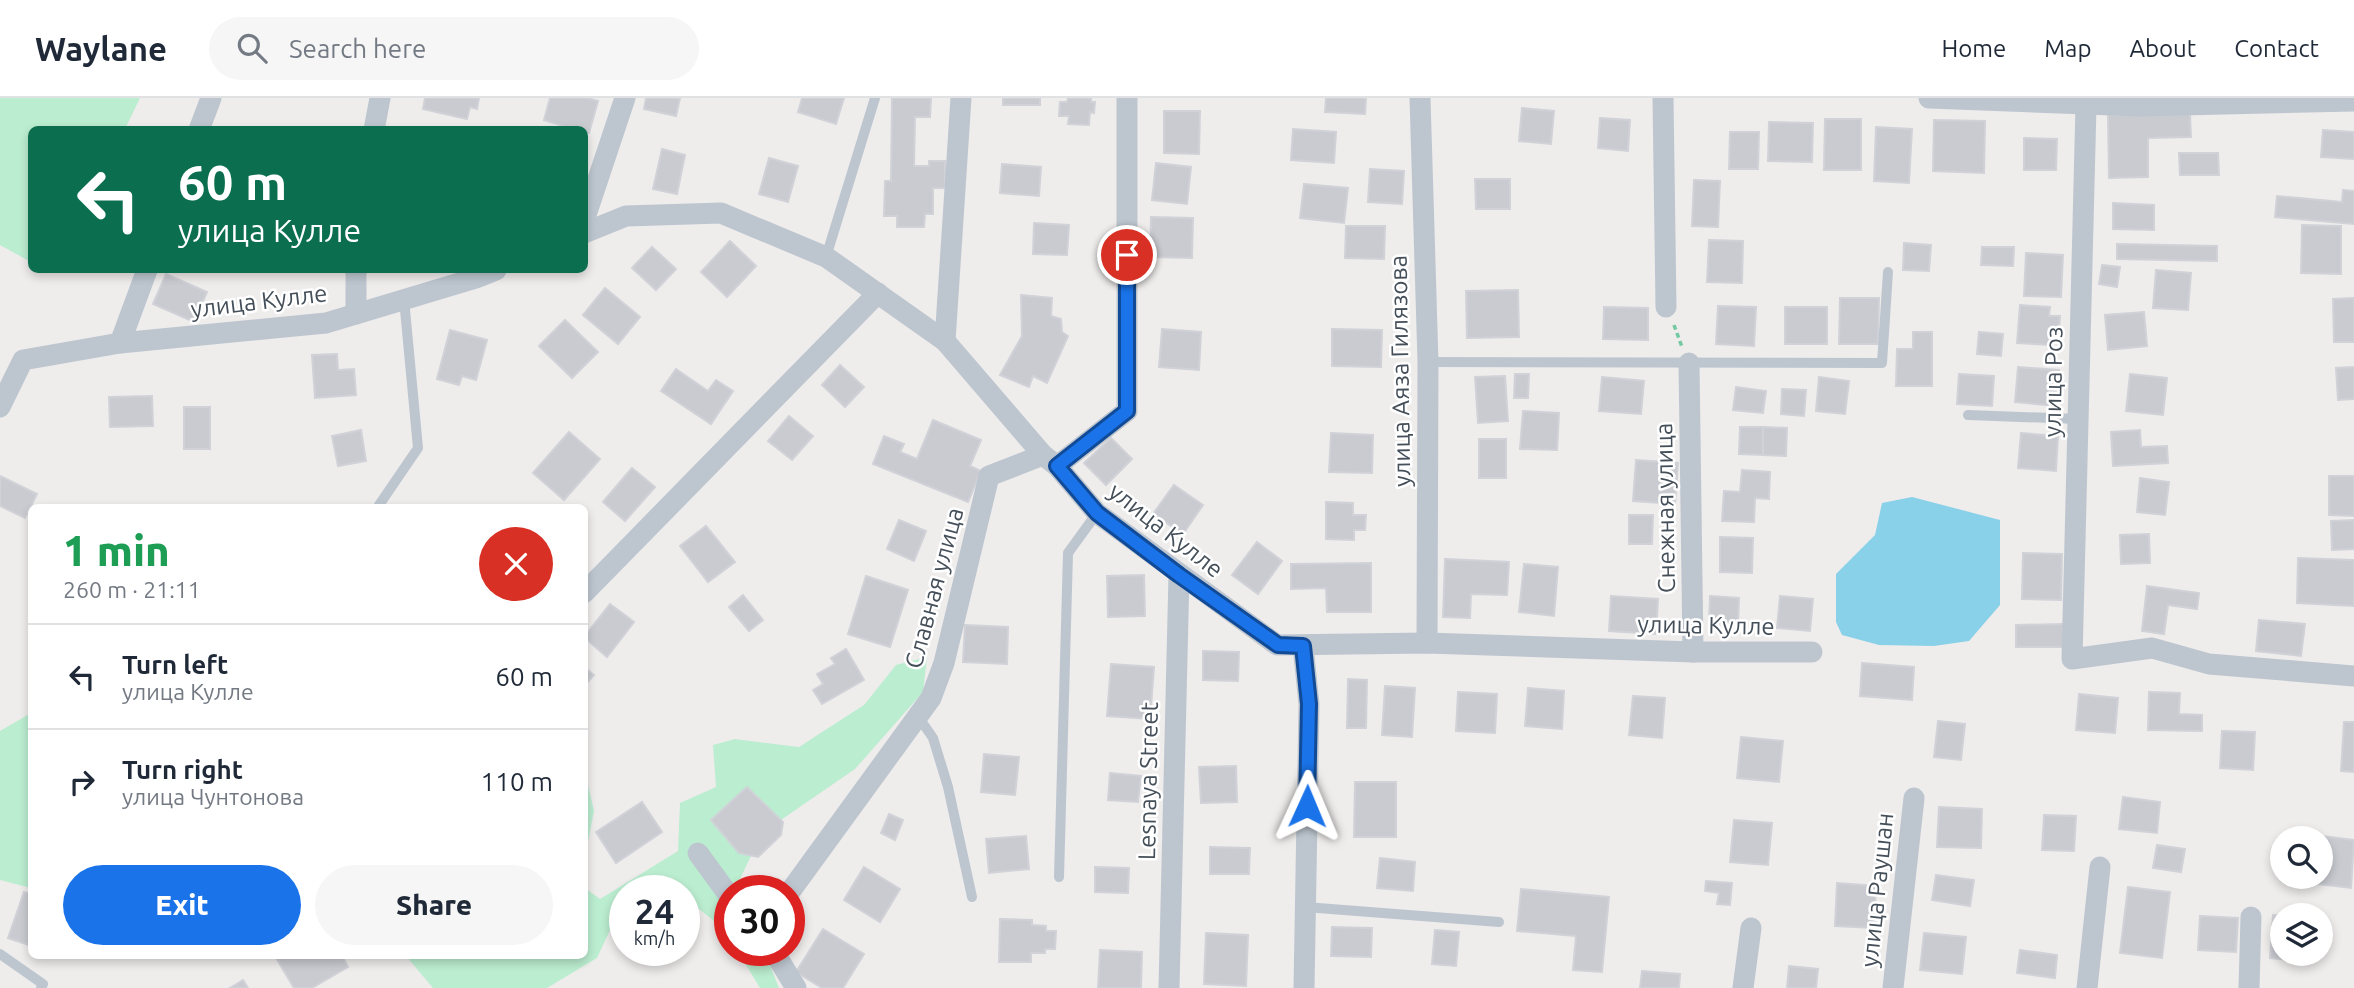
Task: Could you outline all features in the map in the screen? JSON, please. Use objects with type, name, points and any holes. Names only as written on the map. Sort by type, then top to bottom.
[{"type":"street","points":[[200,126],[211,98]]},
{"type":"street","points":[[375,126],[380,98]]},
{"type":"street","points":[[588,208],[625,98]]},
{"type":"street","points":[[945,341],[961,98]]},
{"type":"street","points":[[1050,461],[1127,411],[1127,98]]},
{"type":"street","name":"улица Аяза Гилязова","points":[[1420,98],[1428,362],[1427,643]]},
{"type":"street","points":[[1662,98],[1666,307]]},
{"type":"street","points":[[1929,98],[2086,106],[2139,102],[2354,101]]},
{"type":"street","name":"улица Роз","points":[[2086,106],[2072,659],[2152,648],[2209,664],[2354,676]]},
{"type":"street","name":"улица Кулле","points":[[588,231],[626,216],[722,213],[826,257],[945,341],[1097,513],[1278,645],[1427,643],[1693,652],[1812,652]]},
{"type":"street","points":[[120,343],[146,273]]},
{"type":"street","points":[[356,273],[356,314]]},
{"type":"street","name":"улица Кулле","points":[[0,407],[23,360],[120,343],[326,323],[488,273]]},
{"type":"street","points":[[588,589],[877,293]]},
{"type":"street","name":"Снежная улица","points":[[1689,363],[1693,652]]},
{"type":"street","name":"Славная улица","points":[[801,875],[931,698],[944,663],[989,476],[1050,461]]},
{"type":"street","name":"Lesnaya Street","points":[[1169,988],[1179,575]]},
{"type":"street","points":[[1303,646],[1309,704],[1304,988]]},
{"type":"street","name":"улица Раушан","points":[[1893,988],[1914,798]]},
{"type":"street","points":[[698,853],[714,875]]},
{"type":"street","points":[[2087,988],[2100,867]]},
{"type":"street","points":[[2249,988],[2251,916]]},
{"type":"street","points":[[1743,988],[1751,928]]},
{"type":"street","points":[[783,966],[796,988]]},
{"type":"lane","points":[[826,257],[875,98]]},
{"type":"lane","points":[[1428,362],[1882,363],[1888,272]]},
{"type":"lane","points":[[380,504],[418,448],[404,299]]},
{"type":"lane","points":[[1968,415],[2078,419]]},
{"type":"lane","points":[[1059,877],[1068,553],[1097,513]]},
{"type":"lane","points":[[917,715],[933,738],[948,787],[972,897]]},
{"type":"lane","points":[[1305,907],[1499,922]]},
{"type":"lane","points":[[0,954],[43,984],[41,988]]},
{"type":"path","points":[[1666,307],[1689,363]]},
{"type":"green space","points":[[0,98],[140,98],[126,126],[28,126],[28,260],[0,245]]},
{"type":"green space","points":[[927,657],[923,692],[855,769],[762,833],[742,875],[714,875],[714,921],[700,910],[700,875],[639,875],[678,851],[680,803],[716,787],[713,745],[735,739],[799,747],[864,705],[896,665]]},
{"type":"green space","points":[[28,715],[28,887],[0,880],[0,731]]},
{"type":"green space","points":[[588,785],[594,811],[588,842]]},
{"type":"green space","points":[[588,890],[600,899],[609,893],[609,932],[597,958],[547,988],[433,988],[409,959],[588,959]]},
{"type":"green space","points":[[747,966],[770,966],[779,988],[760,988]]},
{"type":"water","points":[[1912,497],[2000,520],[2000,605],[1969,641],[1934,646],[1879,645],[1842,635],[1836,622],[1836,574],[1875,535],[1882,503]]},
{"type":"building","points":[[425,98],[479,98],[477,109],[470,107],[467,119],[423,109]]},
{"type":"building","points":[[550,98],[588,98],[598,101],[589,133],[588,126],[563,126],[544,120]]},
{"type":"building","points":[[646,98],[680,98],[676,116],[644,109]]},
{"type":"building","points":[[802,98],[844,98],[836,124],[798,112]]},
{"type":"building","points":[[892,98],[931,98],[930,117],[915,117],[914,166],[929,166],[929,161],[945,161],[945,188],[933,188],[933,214],[925,214],[924,227],[897,227],[897,216],[884,216],[885,181],[891,181]]},
{"type":"building","points":[[1003,98],[1040,98],[1040,105],[1003,105]]},
{"type":"building","points":[[1068,98],[1091,98],[1091,102],[1095,102],[1094,113],[1090,112],[1089,125],[1068,124],[1069,116],[1059,116],[1060,102],[1067,102]]},
{"type":"building","points":[[1326,98],[1366,98],[1365,114],[1325,112]]},
{"type":"building","points":[[1522,108],[1554,111],[1551,144],[1519,141]]},
{"type":"building","points":[[1164,111],[1200,111],[1199,154],[1164,153]]},
{"type":"building","points":[[2190,114],[2191,137],[2148,138],[2148,177],[2109,178],[2108,115]]},
{"type":"building","points":[[1600,118],[1630,120],[1628,151],[1598,148]]},
{"type":"building","points":[[1825,119],[1861,119],[1861,170],[1824,170]]},
{"type":"building","points":[[1934,120],[1985,121],[1984,173],[1933,171]]},
{"type":"building","points":[[1769,122],[1813,123],[1812,162],[1768,161]]},
{"type":"building","points":[[1876,127],[1912,129],[1909,183],[1874,181]]},
{"type":"building","points":[[1293,129],[1336,132],[1334,163],[1291,160]]},
{"type":"building","points":[[2323,130],[2354,132],[2354,159],[2321,157]]},
{"type":"building","points":[[1730,132],[1759,132],[1758,169],[1729,169]]},
{"type":"building","points":[[2024,138],[2057,139],[2056,170],[2024,170]]},
{"type":"building","points":[[662,149],[685,155],[677,194],[653,189]]},
{"type":"building","points":[[2179,153],[2218,153],[2219,175],[2180,175]]},
{"type":"building","points":[[769,158],[798,166],[788,202],[759,194]]},
{"type":"building","points":[[1156,163],[1191,167],[1187,204],[1152,200]]},
{"type":"building","points":[[1002,164],[1041,167],[1039,196],[1000,193]]},
{"type":"building","points":[[1370,169],[1404,171],[1402,204],[1368,202]]},
{"type":"building","points":[[1475,179],[1510,179],[1510,209],[1476,209]]},
{"type":"building","points":[[1694,180],[1720,181],[1718,227],[1692,226]]},
{"type":"building","points":[[1304,184],[1348,188],[1344,223],[1300,218]]},
{"type":"building","points":[[2343,190],[2354,191],[2354,224],[2275,217],[2277,196],[2342,202]]},
{"type":"building","points":[[2113,203],[2154,205],[2154,230],[2113,229]]},
{"type":"building","points":[[1151,217],[1193,218],[1192,258],[1150,257]]},
{"type":"building","points":[[1034,223],[1069,225],[1067,255],[1033,254]]},
{"type":"building","points":[[2302,225],[2341,226],[2341,274],[2301,273]]},
{"type":"building","points":[[1346,226],[1385,226],[1384,259],[1345,258]]},
{"type":"building","points":[[1709,240],[1743,241],[1742,283],[1707,282]]},
{"type":"building","points":[[730,241],[756,266],[727,297],[701,272]]},
{"type":"building","points":[[1904,243],[1931,245],[1929,271],[1903,270]]},
{"type":"building","points":[[2117,244],[2217,246],[2217,261],[2117,259]]},
{"type":"building","points":[[652,247],[676,269],[656,290],[632,268]]},
{"type":"building","points":[[1982,247],[2014,247],[2013,266],[1981,265]]},
{"type":"building","points":[[2026,253],[2063,255],[2061,297],[2024,296]]},
{"type":"building","points":[[2102,265],[2120,267],[2117,287],[2099,284]]},
{"type":"building","points":[[2156,270],[2191,273],[2188,310],[2153,308]]},
{"type":"building","points":[[166,274],[207,292],[194,322],[153,304]]},
{"type":"building","points":[[605,288],[640,317],[618,344],[583,315]]},
{"type":"building","points":[[1518,290],[1519,337],[1467,338],[1466,291]]},
{"type":"building","points":[[1021,295],[1052,298],[1051,316],[1061,319],[1062,332],[1068,336],[1047,383],[1033,376],[1029,387],[1000,375],[1022,336]]},
{"type":"building","points":[[1840,298],[1879,298],[1878,344],[1839,344]]},
{"type":"building","points":[[2354,298],[2354,342],[2334,342],[2333,299]]},
{"type":"building","points":[[2020,305],[2050,307],[2049,316],[2060,316],[2059,331],[2051,330],[2050,345],[2017,343]]},
{"type":"building","points":[[1718,306],[1756,307],[1754,346],[1716,344]]},
{"type":"building","points":[[1604,307],[1648,308],[1648,340],[1603,339]]},
{"type":"building","points":[[1785,307],[1827,307],[1827,344],[1785,344]]},
{"type":"building","points":[[2144,312],[2147,346],[2108,350],[2105,315]]},
{"type":"building","points":[[565,320],[598,352],[572,378],[539,346]]},
{"type":"building","points":[[1162,329],[1201,332],[1199,370],[1159,367]]},
{"type":"building","points":[[1332,329],[1382,330],[1381,367],[1332,366]]},
{"type":"building","points":[[450,330],[487,340],[476,380],[462,376],[459,385],[437,379]]},
{"type":"building","points":[[1913,332],[1932,332],[1932,386],[1896,386],[1897,349],[1913,349]]},
{"type":"building","points":[[1979,332],[2003,334],[2001,356],[1977,354]]},
{"type":"building","points":[[337,354],[338,370],[354,369],[356,395],[315,398],[312,355]]},
{"type":"building","points":[[840,365],[864,387],[845,407],[822,385]]},
{"type":"building","points":[[2018,367],[2059,370],[2056,406],[2015,402]]},
{"type":"building","points":[[2354,367],[2354,399],[2338,400],[2336,368]]},
{"type":"building","points":[[676,369],[708,391],[716,380],[733,391],[711,424],[661,391]]},
{"type":"building","points":[[1515,374],[1529,374],[1528,398],[1514,398]]},
{"type":"building","points":[[1959,374],[1994,376],[1992,406],[1957,404]]},
{"type":"building","points":[[2130,374],[2167,378],[2163,415],[2126,411]]},
{"type":"building","points":[[1505,376],[1508,421],[1478,423],[1475,377]]},
{"type":"building","points":[[1602,377],[1644,381],[1641,414],[1599,411]]},
{"type":"building","points":[[1819,377],[1849,381],[1845,414],[1816,411]]},
{"type":"building","points":[[1736,387],[1766,391],[1763,413],[1733,410]]},
{"type":"building","points":[[1782,389],[1806,390],[1804,416],[1781,414]]},
{"type":"building","points":[[152,396],[153,426],[110,427],[109,397]]},
{"type":"building","points":[[184,407],[210,407],[210,449],[184,449]]},
{"type":"building","points":[[1523,411],[1559,413],[1557,450],[1520,449]]},
{"type":"building","points":[[789,416],[813,436],[792,460],[768,441]]},
{"type":"building","points":[[933,420],[981,440],[970,466],[981,471],[968,502],[873,464],[884,436],[904,444],[900,452],[917,459]]},
{"type":"building","points":[[1740,427],[1763,427],[1763,455],[1739,454]]},
{"type":"building","points":[[1763,427],[1787,428],[1786,456],[1763,455]]},
{"type":"building","points":[[361,430],[366,461],[338,466],[332,436]]},
{"type":"building","points":[[2140,430],[2141,447],[2167,446],[2168,463],[2113,466],[2111,432]]},
{"type":"building","points":[[569,432],[600,459],[564,500],[533,473]]},
{"type":"building","points":[[1331,433],[1373,435],[1372,473],[1329,472]]},
{"type":"building","points":[[2021,433],[2058,436],[2056,471],[2018,468]]},
{"type":"building","points":[[1111,438],[1132,459],[1106,485],[1084,463]]},
{"type":"building","points":[[1479,439],[1506,439],[1506,478],[1479,478]]},
{"type":"building","points":[[1636,460],[1678,463],[1675,504],[1633,501]]},
{"type":"building","points":[[632,468],[655,487],[625,521],[603,502]]},
{"type":"building","points":[[1742,470],[1770,472],[1769,499],[1755,498],[1754,522],[1722,521],[1724,491],[1740,492]]},
{"type":"building","points":[[0,476],[37,494],[32,504],[28,504],[25,518],[0,506]]},
{"type":"building","points":[[2329,476],[2354,476],[2354,516],[2329,515]]},
{"type":"building","points":[[2140,478],[2169,482],[2165,515],[2137,512]]},
{"type":"building","points":[[1174,485],[1203,505],[1183,534],[1153,514]]},
{"type":"building","points":[[1326,502],[1353,503],[1353,515],[1366,515],[1365,530],[1354,530],[1354,540],[1326,539]]},
{"type":"building","points":[[1629,515],[1653,515],[1652,544],[1629,544]]},
{"type":"building","points":[[899,520],[926,531],[914,561],[887,549]]},
{"type":"building","points":[[2354,520],[2354,549],[2332,550],[2331,521]]},
{"type":"building","points":[[706,526],[735,562],[708,582],[680,546]]},
{"type":"building","points":[[2149,534],[2150,563],[2121,564],[2120,535]]},
{"type":"building","points":[[1720,537],[1753,538],[1752,573],[1720,572]]},
{"type":"building","points":[[1257,542],[1282,561],[1258,594],[1232,575]]},
{"type":"building","points":[[2023,553],[2062,554],[2061,600],[2022,599]]},
{"type":"building","points":[[2298,558],[2354,560],[2354,606],[2297,603]]},
{"type":"building","points":[[1445,559],[1509,562],[1507,595],[1471,594],[1470,618],[1443,617]]},
{"type":"building","points":[[1371,563],[1371,612],[1327,612],[1326,588],[1291,589],[1291,564]]},
{"type":"building","points":[[1524,564],[1558,567],[1554,616],[1519,612]]},
{"type":"building","points":[[1144,575],[1145,616],[1108,617],[1107,576]]},
{"type":"building","points":[[866,576],[908,590],[890,647],[848,634]]},
{"type":"building","points":[[2147,586],[2199,593],[2197,609],[2168,605],[2164,634],[2142,631]]},
{"type":"building","points":[[743,595],[763,620],[749,631],[729,607]]},
{"type":"building","points":[[1611,596],[1658,599],[1656,634],[1609,631]]},
{"type":"building","points":[[1710,596],[1739,598],[1738,624],[1709,622]]},
{"type":"building","points":[[1780,596],[1813,599],[1810,631],[1777,628]]},
{"type":"building","points":[[610,604],[634,622],[607,657],[588,640],[588,632]]},
{"type":"building","points":[[2259,620],[2305,624],[2301,656],[2256,651]]},
{"type":"building","points":[[2063,624],[2063,647],[2016,647],[2016,625]]},
{"type":"building","points":[[965,625],[1008,627],[1007,664],[963,662]]},
{"type":"building","points":[[846,649],[864,680],[822,704],[813,690],[823,684],[817,674],[835,664],[831,658]]},
{"type":"building","points":[[1203,651],[1239,652],[1238,681],[1203,680]]},
{"type":"building","points":[[1862,663],[1914,667],[1912,700],[1860,696]]},
{"type":"building","points":[[1111,664],[1154,667],[1150,719],[1107,716]]},
{"type":"building","points":[[588,670],[594,675],[588,682]]},
{"type":"building","points":[[1348,679],[1367,680],[1366,728],[1347,728]]},
{"type":"building","points":[[1385,686],[1415,688],[1412,737],[1382,735]]},
{"type":"building","points":[[1528,688],[1564,691],[1562,729],[1525,726]]},
{"type":"building","points":[[1458,692],[1497,694],[1495,733],[1456,731]]},
{"type":"building","points":[[2149,692],[2180,693],[2179,714],[2202,715],[2202,731],[2148,730]]},
{"type":"building","points":[[2079,694],[2118,698],[2115,733],[2076,730]]},
{"type":"building","points":[[1633,696],[1665,698],[1662,738],[1629,735]]},
{"type":"building","points":[[1938,721],[1965,724],[1961,760],[1934,757]]},
{"type":"building","points":[[2344,722],[2354,722],[2354,772],[2341,771]]},
{"type":"building","points":[[2222,731],[2255,732],[2253,770],[2220,768]]},
{"type":"building","points":[[1741,737],[1783,741],[1779,782],[1737,778]]},
{"type":"building","points":[[984,754],[1019,757],[1015,795],[981,792]]},
{"type":"building","points":[[1236,766],[1237,802],[1201,803],[1199,767]]},
{"type":"building","points":[[1110,773],[1141,776],[1138,802],[1108,800]]},
{"type":"building","points":[[1355,782],[1396,782],[1396,837],[1354,837]]},
{"type":"building","points":[[747,787],[783,822],[781,835],[758,857],[739,853],[711,820]]},
{"type":"building","points":[[2123,797],[2160,802],[2157,833],[2119,829]]},
{"type":"building","points":[[642,802],[662,832],[616,863],[596,832]]},
{"type":"building","points":[[1939,807],[1982,809],[1981,848],[1937,847]]},
{"type":"building","points":[[889,814],[903,820],[895,840],[881,833]]},
{"type":"building","points":[[2044,815],[2076,816],[2074,851],[2042,850]]},
{"type":"building","points":[[1734,820],[1772,823],[1768,865],[1730,862]]},
{"type":"building","points":[[1026,836],[1029,869],[989,873],[986,839]]},
{"type":"building","points":[[2333,837],[2354,840],[2351,888],[2333,886]]},
{"type":"building","points":[[2157,845],[2185,849],[2181,872],[2153,868]]},
{"type":"building","points":[[1210,847],[1250,848],[1249,874],[1210,874]]},
{"type":"building","points":[[1380,858],[1415,862],[1413,891],[1377,888]]},
{"type":"building","points":[[864,867],[900,889],[880,922],[844,900]]},
{"type":"building","points":[[1095,867],[1129,868],[1128,893],[1095,892]]},
{"type":"building","points":[[1936,875],[1974,880],[1970,906],[1932,900]]},
{"type":"building","points":[[1706,881],[1732,883],[1730,905],[1717,904],[1719,893],[1705,891]]},
{"type":"building","points":[[1837,883],[1876,886],[1874,928],[1835,926]]},
{"type":"building","points":[[2128,887],[2170,892],[2162,958],[2120,953]]},
{"type":"building","points":[[1521,889],[1609,897],[1602,972],[1573,970],[1576,936],[1517,931]]},
{"type":"building","points":[[24,892],[28,893],[28,945],[8,938]]},
{"type":"building","points":[[2200,916],[2238,918],[2236,952],[2198,950]]},
{"type":"building","points":[[1000,919],[1032,920],[1032,925],[1046,926],[1046,931],[1056,931],[1055,949],[1045,949],[1045,953],[1031,953],[1031,962],[999,962]]},
{"type":"building","points":[[1332,927],[1372,928],[1371,957],[1331,956]]},
{"type":"building","points":[[823,929],[864,954],[843,988],[822,988],[796,972],[800,966],[805,966],[805,958]]},
{"type":"building","points":[[1435,930],[1459,932],[1456,966],[1432,964]]},
{"type":"building","points":[[1206,933],[1248,935],[1246,986],[1204,984]]},
{"type":"building","points":[[1924,933],[1966,937],[1962,974],[1920,970]]},
{"type":"building","points":[[1100,950],[1142,952],[1141,988],[1098,988]]},
{"type":"building","points":[[2020,950],[2057,955],[2055,978],[2017,973]]},
{"type":"building","points":[[277,959],[344,959],[348,967],[312,988],[294,988]]},
{"type":"building","points":[[1789,966],[1818,969],[1816,988],[1787,988]]},
{"type":"building","points":[[1642,971],[1680,974],[1679,988],[1640,988]]},
{"type":"building","points":[[243,980],[248,988],[230,988]]},
{"type":"route","points":[[1127,255],[1127,411],[1057,466],[1097,513],[1179,575],[1278,645],[1303,646],[1309,704],[1307,806]]}]
